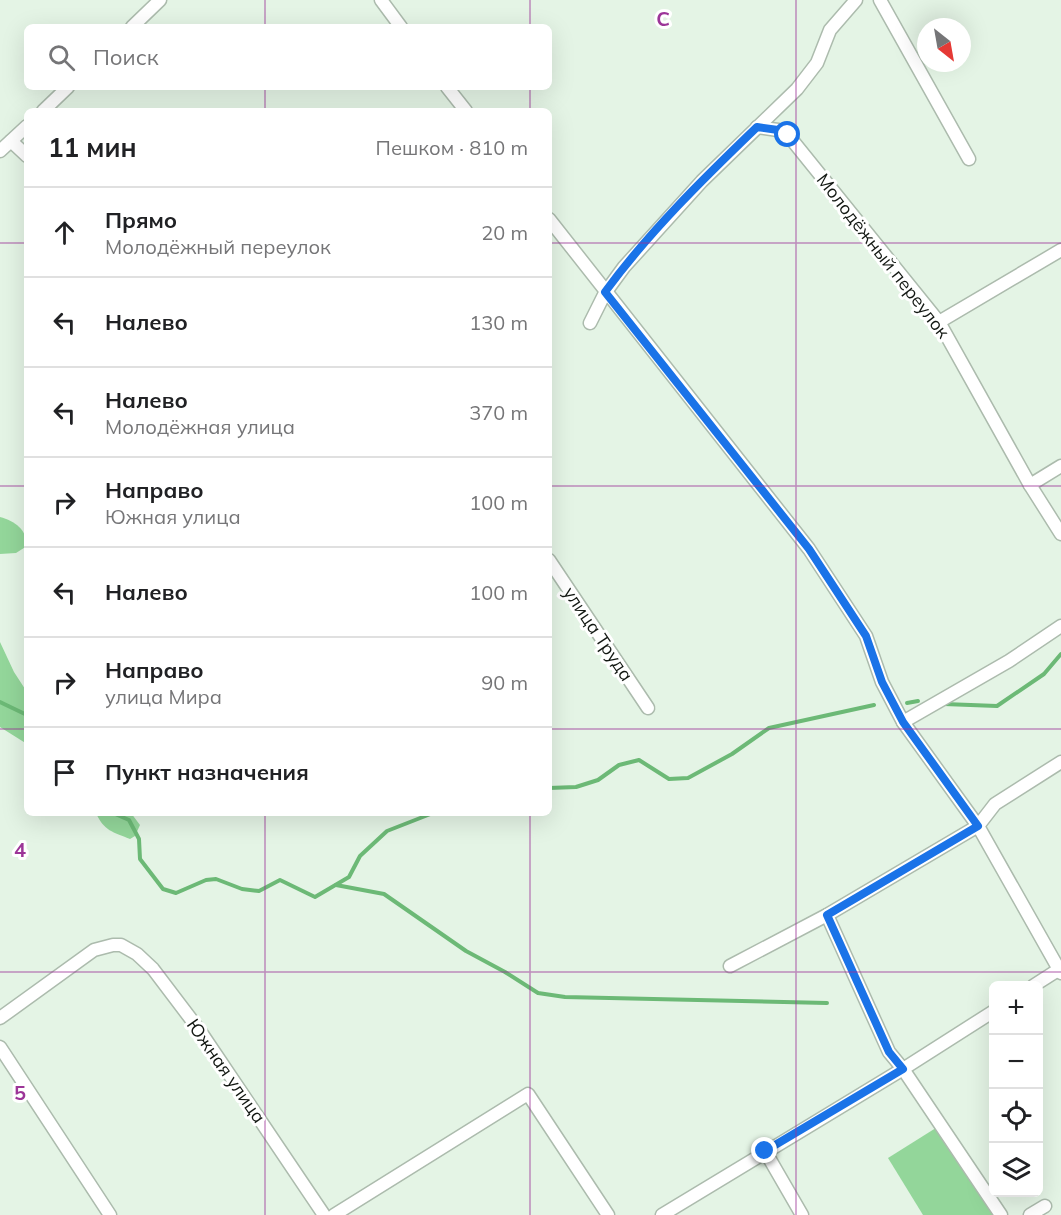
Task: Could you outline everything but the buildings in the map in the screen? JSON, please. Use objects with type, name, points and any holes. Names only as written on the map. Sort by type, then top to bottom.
[{"type":"street","points":[[135,24],[160,0]]},
{"type":"street","points":[[381,0],[399,24]]},
{"type":"street","points":[[590,323],[605,292],[624,267],[702,181],[797,89],[817,63],[830,30],[856,0]]},
{"type":"street","points":[[880,0],[969,159]]},
{"type":"street","points":[[46,108],[65,90]]},
{"type":"street","points":[[449,90],[464,108]]},
{"type":"street","name":"Молодёжный переулок","points":[[757,127],[778,130],[788,135],[939,322],[1030,485],[1061,534]]},
{"type":"street","points":[[0,151],[24,129]]},
{"type":"street","points":[[11,141],[24,153]]},
{"type":"street","points":[[552,223],[809,549],[866,636],[882,682],[903,722],[978,826],[1060,970],[1042,981]]},
{"type":"street","points":[[939,322],[1061,250]]},
{"type":"street","points":[[1030,485],[1061,466]]},
{"type":"street","name":"улица Труда","points":[[552,564],[648,708]]},
{"type":"street","points":[[903,722],[1009,662],[1061,626]]},
{"type":"street","points":[[729,966],[827,915],[978,826],[995,804],[1061,762]]},
{"type":"street","points":[[827,915],[889,1052],[903,1069],[1001,1215]]},
{"type":"street","name":"Южная улица","points":[[0,1018],[93,950],[121,945],[137,954],[153,969],[200,1031],[324,1215]]},
{"type":"street","points":[[662,1215],[903,1069],[989,1014]]},
{"type":"street","points":[[0,1047],[110,1215]]},
{"type":"street","points":[[334,1215],[528,1094],[608,1215]]},
{"type":"street","points":[[765,1151],[802,1215]]},
{"type":"street","points":[[1030,1215],[1046,1206]]},
{"type":"green space","points":[[0,517],[19,527],[24,534],[24,548],[16,553],[0,554]]},
{"type":"green space","points":[[0,642],[24,687],[24,742],[0,727]]},
{"type":"green space","points":[[98,816],[133,816],[140,825],[135,836],[130,839],[106,827]]},
{"type":"green space","points":[[939,1126],[995,1215],[923,1215],[888,1158]]},
{"type":"waterway","points":[[944,704],[997,706],[1044,674],[1061,654]]},
{"type":"waterway","points":[[907,703],[918,701]]},
{"type":"waterway","points":[[0,702],[24,714]]},
{"type":"waterway","points":[[552,788],[576,787],[598,780],[619,765],[639,760],[669,779],[688,778],[732,754],[769,728],[874,705]]},
{"type":"waterway","points":[[120,816],[129,820],[139,839],[140,859],[163,889],[176,893],[206,880],[216,879],[242,889],[259,891],[280,880],[315,897],[349,877],[360,856],[387,831],[425,816]]},
{"type":"waterway","points":[[336,885],[384,894],[466,951],[538,993],[565,997],[827,1003]]},
{"type":"route","points":[[765,1151],[903,1069],[889,1052],[827,915],[978,826],[903,722],[882,682],[866,636],[809,549],[605,292],[624,267],[702,181],[757,127],[778,130],[788,135]]}]
